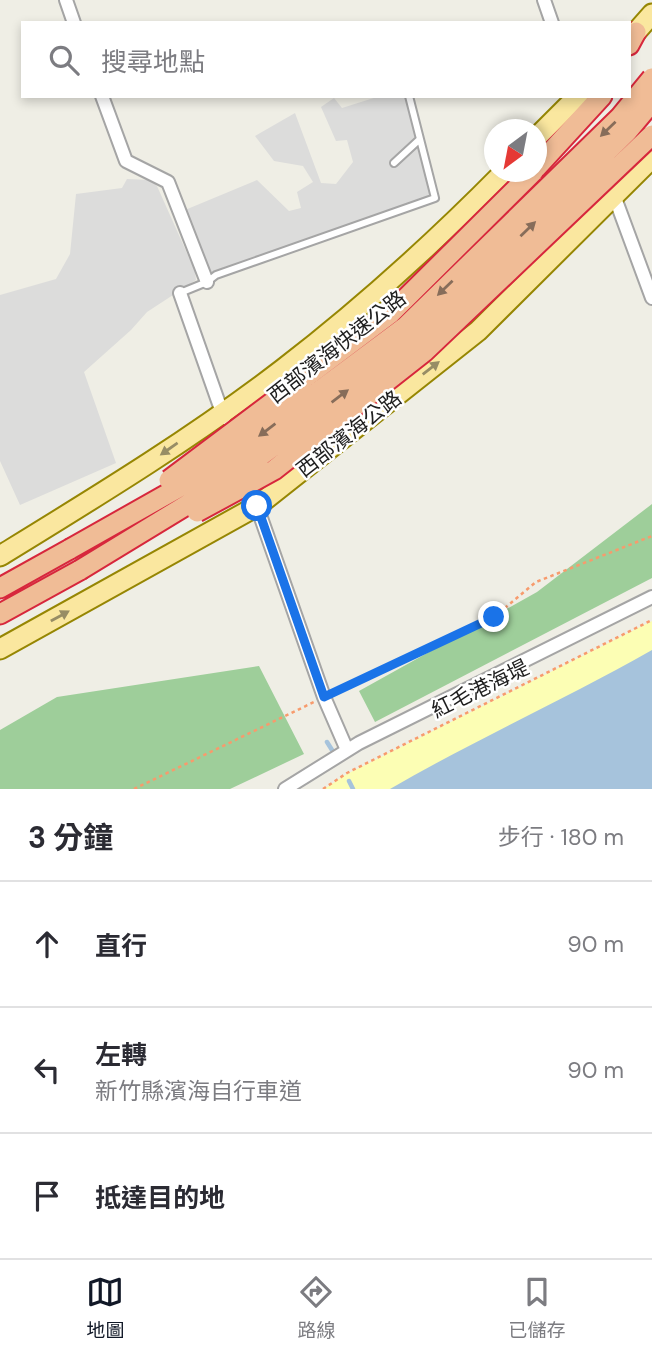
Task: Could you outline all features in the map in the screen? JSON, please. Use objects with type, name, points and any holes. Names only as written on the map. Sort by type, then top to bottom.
[{"type":"highway","name":"西部濱海快速公路","points":[[0,588],[224,462],[406,326],[620,117],[652,78]]},
{"type":"highway","points":[[547,157],[600,98]]},
{"type":"highway","name":"西部濱海快速公路","points":[[0,614],[80,570],[231,478],[411,343],[627,132],[652,102]]},
{"type":"highway","points":[[80,570],[240,491],[274,470],[424,352],[652,135]]},
{"type":"highway","points":[[70,549],[215,448],[390,314],[523,182]]},
{"type":"main road","points":[[632,39],[652,14]]},
{"type":"main road","points":[[547,128],[576,98]]},
{"type":"main road","name":"西部濱海公路","points":[[0,649],[257,506],[478,331],[615,198],[652,158]]},
{"type":"main road","points":[[0,556],[117,485],[283,369],[441,236],[494,182]]},
{"type":"street","points":[[66,0],[73,21]]},
{"type":"street","points":[[544,0],[551,21]]},
{"type":"street","points":[[103,98],[126,161],[168,182],[207,282]]},
{"type":"street","points":[[615,198],[652,298]]},
{"type":"street","points":[[180,293],[324,697],[347,750]]},
{"type":"street","points":[[285,789],[347,750],[652,597]]},
{"type":"lane","points":[[180,293],[207,282],[216,275],[435,198],[410,98]]},
{"type":"lane","points":[[394,163],[420,139]]},
{"type":"path","points":[[134,789],[494,617],[536,582],[652,536]]},
{"type":"path","name":"紅毛港海堤","points":[[323,789],[347,773],[652,620]]},
{"type":"shaded area","points":[[334,98],[342,108],[374,98],[406,98],[430,196],[211,272],[185,210],[257,180],[289,211],[301,208],[297,192],[313,182],[303,166],[274,161],[255,136],[295,113],[321,183],[336,184],[353,162],[347,140],[336,141],[321,107]]},
{"type":"shaded area","points":[[127,179],[150,180],[157,186],[195,271],[196,280],[147,312],[84,372],[116,463],[20,505],[0,461],[0,295],[56,279],[70,254],[76,194],[122,188]]},
{"type":"shaded area","points":[[652,504],[652,578],[375,722],[359,691],[537,592]]},
{"type":"shaded area","points":[[259,666],[304,754],[230,789],[0,789],[0,730],[57,697]]},
{"type":"sand","points":[[652,621],[652,682],[438,789],[324,789],[347,774]]},
{"type":"water","points":[[652,650],[652,789],[390,789],[455,753]]},
{"type":"waterway","points":[[327,742],[332,750]]},
{"type":"waterway","points":[[349,781],[353,789]]},
{"type":"route","points":[[257,506],[324,697],[494,617]]}]
